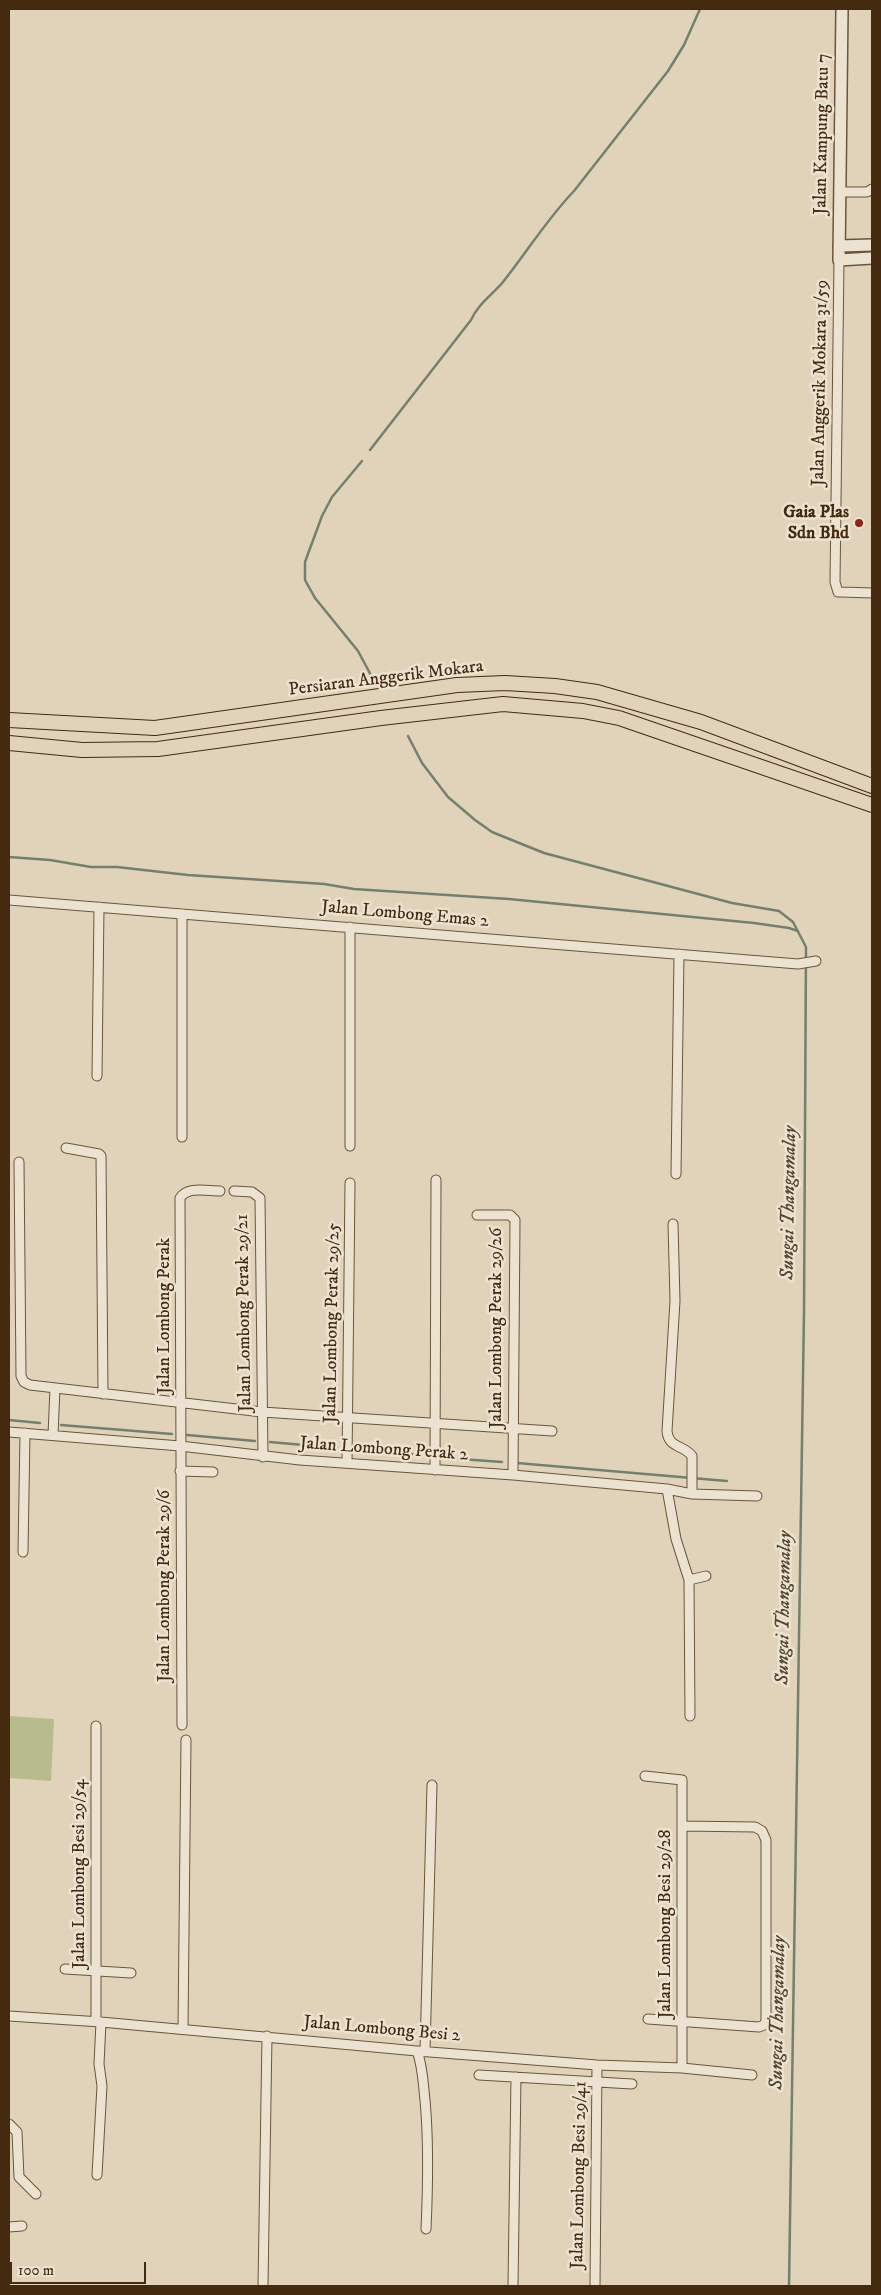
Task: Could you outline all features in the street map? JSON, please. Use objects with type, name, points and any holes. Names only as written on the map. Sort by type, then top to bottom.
[{"type":"main road","name":"Persiaran Anggerik Mokara","points":[[9,720],[67,725],[155,728],[458,685],[505,683],[555,686],[597,692],[701,722],[872,786]]},
{"type":"main road","points":[[9,743],[82,750],[158,749],[381,718],[503,704],[583,710],[619,718],[872,805]]},
{"type":"street","name":"Jalan Kampung Batu 7","points":[[839,260],[842,9]]},
{"type":"street","points":[[840,192],[867,192],[872,188]]},
{"type":"street","points":[[839,246],[872,245]]},
{"type":"street","points":[[839,260],[872,258]]},
{"type":"street","name":"Jalan Anggerik Mokara 31/59","points":[[839,260],[835,582],[838,592],[872,593]]},
{"type":"street","name":"Jalan Lombong Emas 2","points":[[9,900],[798,964],[816,961]]},
{"type":"street","points":[[97,1076],[99,907]]},
{"type":"street","points":[[182,914],[182,1137]]},
{"type":"street","points":[[350,927],[350,1146]]},
{"type":"street","points":[[676,1174],[679,954]]},
{"type":"street","points":[[66,1148],[99,1154],[101,1156],[103,1394]]},
{"type":"street","points":[[19,1162],[22,1376],[24,1382],[30,1385],[262,1412],[552,1431]]},
{"type":"street","points":[[435,1470],[436,1180]]},
{"type":"street","name":"Jalan Lombong Perak 29/25","points":[[347,1463],[350,1183]]},
{"type":"street","name":"Jalan Lombong Perak","points":[[180,1446],[180,1198],[190,1190],[220,1191]]},
{"type":"street","name":"Jalan Lombong Perak 29/21","points":[[234,1191],[252,1192],[260,1198],[263,1457]]},
{"type":"street","name":"Jalan Lombong Perak 29/26","points":[[476,1215],[510,1215],[514,1220],[512,1475]]},
{"type":"street","points":[[673,1224],[675,1301],[667,1437],[677,1448],[688,1451],[692,1456],[692,1489]]},
{"type":"street","points":[[53,1435],[55,1388]]},
{"type":"street","name":"Jalan Lombong Perak 2","points":[[9,1432],[180,1446],[263,1457],[512,1475],[667,1489],[692,1489],[757,1496]]},
{"type":"street","points":[[23,1552],[25,1433]]},
{"type":"street","name":"Jalan Lombong Perak 29/6","points":[[180,1446],[182,1725]]},
{"type":"street","points":[[180,1471],[213,1472]]},
{"type":"street","points":[[667,1489],[676,1539],[689,1580],[690,1716]]},
{"type":"street","points":[[689,1580],[706,1576]]},
{"type":"street","name":"Jalan Lombong Besi 29/54","points":[[96,1726],[96,1971],[99,2064],[102,2086],[97,2175]]},
{"type":"street","points":[[182,2029],[186,1740]]},
{"type":"street","name":"Jalan Lombong Besi 29/28","points":[[645,1776],[682,1780],[682,2068]]},
{"type":"street","points":[[426,2229],[427,2122],[421,2051],[432,1785]]},
{"type":"street","points":[[648,2019],[759,2027],[764,2025],[766,2020],[766,1840],[762,1831],[755,1827],[682,1826]]},
{"type":"street","points":[[66,1969],[131,1974]]},
{"type":"street","name":"Jalan Lombong Besi 2","points":[[9,2016],[99,2021],[421,2051],[597,2065],[682,2068],[752,2075]]},
{"type":"street","points":[[263,2286],[267,2036]]},
{"type":"street","name":"Jalan Lombong Besi 29/41","points":[[595,2286],[597,2065]]},
{"type":"street","points":[[479,2075],[632,2084]]},
{"type":"street","points":[[512,2286],[516,2077]]},
{"type":"street","points":[[9,2124],[17,2132],[19,2177]]},
{"type":"street","points":[[9,2169],[36,2194]]},
{"type":"street","points":[[9,2227],[22,2226]]},
{"type":"green space","points":[[9,1716],[54,1719],[51,1781],[9,1778]]},
{"type":"waterway","points":[[370,450],[471,320],[477,309],[503,282],[555,213],[668,71],[684,45],[700,9]]},
{"type":"waterway","points":[[362,461],[332,497],[322,516],[305,562],[305,580],[315,598],[358,651],[373,679]]},
{"type":"waterway","name":"Sungai Thangamalay","points":[[408,736],[422,763],[448,797],[492,832],[544,853],[732,903],[779,911],[793,922],[806,947],[804,1312],[789,2286]]},
{"type":"waterway","points":[[9,857],[50,860],[91,867],[117,867],[188,875],[324,884],[354,889],[509,899],[754,923],[798,931]]},
{"type":"waterway","points":[[9,1420],[40,1423]]},
{"type":"waterway","points":[[61,1425],[172,1434]]},
{"type":"waterway","points":[[187,1435],[255,1441]]},
{"type":"waterway","points":[[270,1442],[337,1448]]},
{"type":"waterway","points":[[352,1449],[422,1455]]},
{"type":"waterway","points":[[447,1458],[502,1462]]},
{"type":"waterway","points":[[517,1463],[727,1481]]},
{"type":"place","name":"Gaia Plas Sdn Bhd","points":[[859,523]]}]
